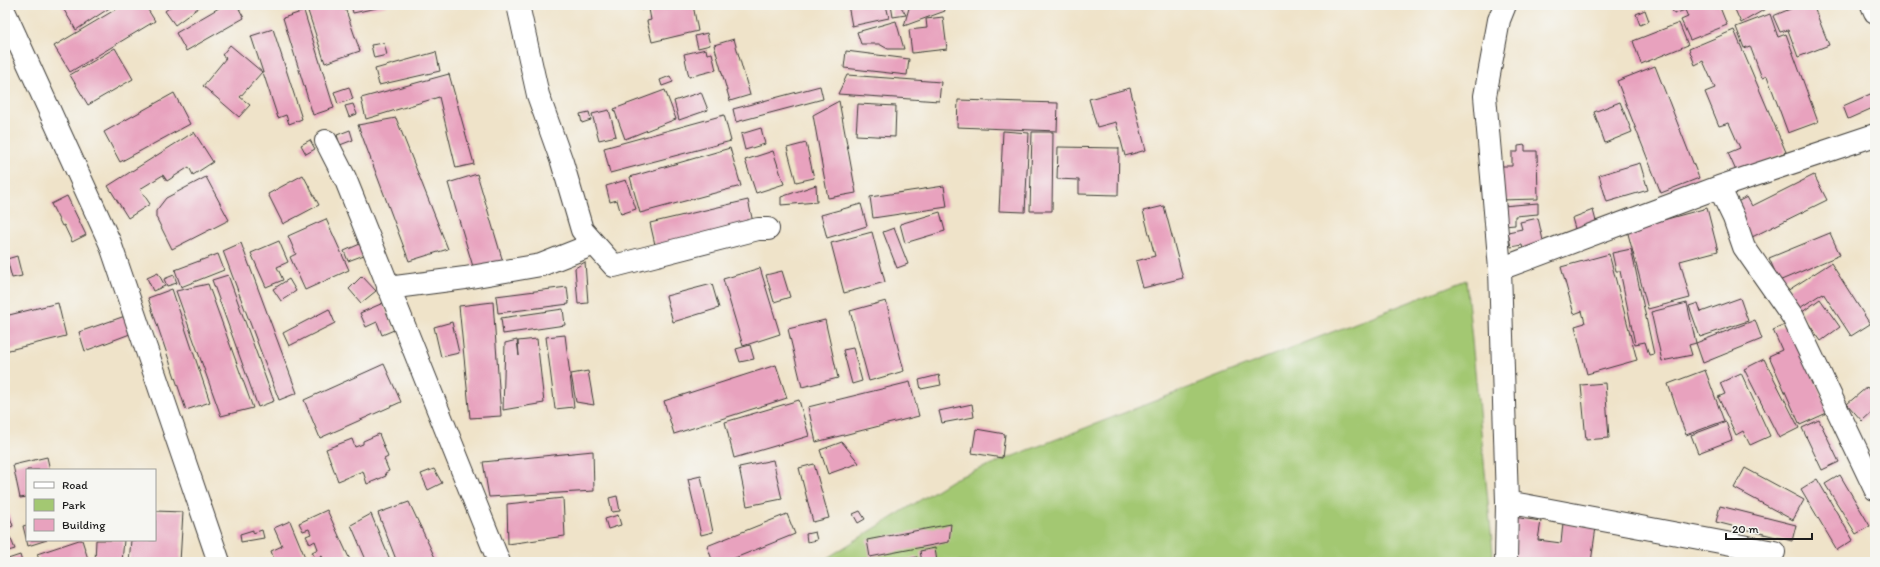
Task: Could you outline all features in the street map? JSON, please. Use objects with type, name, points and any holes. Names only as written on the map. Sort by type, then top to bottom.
[{"type":"street","points":[[518,5],[538,95],[562,162],[582,230],[614,266],[758,229],[768,229]]},
{"type":"street","points":[[1505,5],[1499,20],[1485,96],[1500,269],[1507,502],[1506,562]]},
{"type":"street","points":[[1872,5],[1875,12]]},
{"type":"street","points":[[5,14],[110,243],[219,562]]},
{"type":"street","points":[[1500,269],[1719,187],[1875,135]]},
{"type":"street","points":[[326,141],[345,178],[499,562]]},
{"type":"street","points":[[1719,187],[1734,218],[1744,247],[1793,317],[1875,489]]},
{"type":"street","points":[[388,288],[465,278],[541,265],[594,244]]},
{"type":"street","points":[[1507,502],[1774,552]]},
{"type":"green space","points":[[1466,280],[1493,552],[1492,562],[823,562],[827,558],[954,479]]},
{"type":"building","points":[[61,5],[114,5],[76,30]]},
{"type":"building","points":[[123,5],[145,5],[155,21],[70,72],[54,46]]},
{"type":"building","points":[[173,5],[202,5],[175,25],[165,11]]},
{"type":"building","points":[[224,5],[237,5],[244,18],[186,51],[176,33]]},
{"type":"building","points":[[306,5],[344,5],[360,51],[325,63]]},
{"type":"building","points":[[351,5],[386,5],[386,6],[353,13]]},
{"type":"building","points":[[640,5],[657,5],[657,6],[641,10]]},
{"type":"building","points":[[667,5],[693,5],[698,31],[652,42],[647,21],[651,20],[649,9]]},
{"type":"building","points":[[848,5],[886,5],[889,18],[852,26]]},
{"type":"building","points":[[891,5],[900,5],[906,15],[893,17]]},
{"type":"building","points":[[920,5],[943,5],[945,11],[904,26],[909,8]]},
{"type":"building","points":[[1670,5],[1719,5],[1727,25],[1690,40],[1681,20],[1688,17],[1685,10],[1674,14]]},
{"type":"building","points":[[1733,5],[1768,5],[1769,7],[1741,23]]},
{"type":"building","points":[[1800,5],[1813,5],[1829,45],[1798,57],[1788,30],[1780,32],[1773,16]]},
{"type":"building","points":[[1645,10],[1649,21],[1640,25],[1636,14]]},
{"type":"building","points":[[304,11],[334,108],[313,115],[283,18]]},
{"type":"building","points":[[1770,14],[1778,37],[1786,34],[1818,122],[1788,133],[1767,76],[1762,78],[1750,46],[1744,48],[1736,27]]},
{"type":"building","points":[[943,17],[947,49],[912,53],[909,30],[927,28],[926,19]]},
{"type":"building","points":[[896,21],[904,49],[888,49],[879,44],[861,44],[857,32]]},
{"type":"building","points":[[1679,23],[1688,45],[1641,64],[1633,41]]},
{"type":"building","points":[[273,29],[302,119],[289,124],[286,115],[278,118],[251,36]]},
{"type":"building","points":[[1734,30],[1786,152],[1737,173],[1728,153],[1740,148],[1729,123],[1719,126],[1705,92],[1715,88],[1703,61],[1695,65],[1689,49]]},
{"type":"building","points":[[707,33],[710,45],[698,48],[695,36]]},
{"type":"building","points":[[734,39],[750,95],[730,101],[714,45]]},
{"type":"building","points":[[384,43],[387,55],[374,58],[371,45]]},
{"type":"building","points":[[230,45],[262,72],[240,97],[250,105],[239,117],[203,86],[226,58],[222,55]]},
{"type":"building","points":[[115,48],[133,79],[88,105],[70,75]]},
{"type":"building","points":[[706,49],[707,54],[712,53],[716,70],[689,77],[684,54]]},
{"type":"building","points":[[846,51],[909,59],[907,75],[844,68]]},
{"type":"building","points":[[436,52],[440,71],[379,85],[375,69]]},
{"type":"building","points":[[1655,66],[1699,178],[1661,193],[1617,81]]},
{"type":"building","points":[[449,74],[474,164],[456,168],[439,97],[366,119],[361,98]]},
{"type":"building","points":[[847,75],[941,82],[939,101],[838,94]]},
{"type":"building","points":[[670,76],[673,82],[662,86],[660,80]]},
{"type":"building","points":[[820,86],[823,99],[736,122],[733,109]]},
{"type":"building","points":[[349,87],[353,99],[338,104],[334,92]]},
{"type":"building","points":[[1130,88],[1146,150],[1125,156],[1116,122],[1097,127],[1089,99]]},
{"type":"building","points":[[665,90],[676,119],[625,139],[614,109]]},
{"type":"building","points":[[701,92],[708,110],[679,120],[674,101]]},
{"type":"building","points":[[1875,92],[1875,107],[1848,119],[1843,106]]},
{"type":"building","points":[[174,93],[190,124],[120,162],[104,132]]},
{"type":"building","points":[[958,100],[1058,103],[1057,131],[957,127]]},
{"type":"building","points":[[839,101],[856,193],[828,198],[813,115]]},
{"type":"building","points":[[1620,102],[1632,132],[1605,143],[1594,112]]},
{"type":"building","points":[[353,104],[357,114],[349,117],[345,106]]},
{"type":"building","points":[[858,104],[896,106],[895,137],[856,135]]},
{"type":"building","points":[[609,110],[616,136],[599,140],[592,114]]},
{"type":"building","points":[[589,112],[591,120],[582,123],[580,114]]},
{"type":"building","points":[[724,115],[731,141],[610,173],[604,148]]},
{"type":"building","points":[[396,118],[448,249],[409,261],[358,125]]},
{"type":"building","points":[[761,128],[765,144],[745,150],[741,134]]},
{"type":"building","points":[[350,130],[353,140],[340,145],[337,135]]},
{"type":"building","points":[[1003,131],[1029,133],[1025,212],[999,211]]},
{"type":"building","points":[[194,132],[213,162],[193,175],[189,167],[167,181],[163,175],[140,189],[150,204],[128,218],[108,186]]},
{"type":"building","points":[[1032,132],[1053,132],[1052,211],[1030,211]]},
{"type":"building","points":[[310,140],[315,149],[306,154],[301,145]]},
{"type":"building","points":[[806,143],[814,178],[796,182],[787,148]]},
{"type":"building","points":[[1525,145],[1525,151],[1537,151],[1538,199],[1501,200],[1501,166],[1512,166],[1512,152],[1518,152],[1518,146]]},
{"type":"building","points":[[1058,147],[1119,148],[1118,195],[1079,194],[1079,180],[1057,179]]},
{"type":"building","points":[[730,148],[741,186],[640,213],[630,177]]},
{"type":"building","points":[[773,151],[784,184],[756,193],[745,160]]},
{"type":"building","points":[[1640,163],[1648,190],[1607,202],[1599,175]]},
{"type":"building","points":[[477,174],[503,262],[474,270],[448,183]]},
{"type":"building","points":[[303,175],[319,205],[283,224],[268,194]]},
{"type":"building","points":[[1814,175],[1827,200],[1748,239],[1731,205],[1747,197],[1752,206]]},
{"type":"building","points":[[206,177],[229,220],[172,249],[156,217],[156,211],[166,198]]},
{"type":"building","points":[[626,180],[636,209],[621,214],[617,200],[610,202],[606,186]]},
{"type":"building","points":[[816,185],[817,202],[781,205],[781,197]]},
{"type":"building","points":[[944,186],[947,207],[873,218],[870,197]]},
{"type":"building","points":[[67,196],[86,235],[72,242],[64,225],[62,226],[51,204]]},
{"type":"building","points":[[748,200],[754,227],[656,249],[650,223]]},
{"type":"building","points":[[1538,203],[1538,214],[1515,216],[1515,225],[1504,226],[1503,206]]},
{"type":"building","points":[[861,204],[867,226],[827,238],[821,215]]},
{"type":"building","points":[[1164,206],[1183,278],[1143,288],[1136,261],[1155,256],[1143,211]]},
{"type":"building","points":[[1707,208],[1718,251],[1680,261],[1690,298],[1648,309],[1627,230]]},
{"type":"building","points":[[1593,210],[1597,225],[1576,232],[1572,218]]},
{"type":"building","points":[[940,212],[945,231],[905,243],[900,224]]},
{"type":"building","points":[[1538,218],[1544,245],[1523,250],[1522,245],[1511,247],[1508,232],[1522,229],[1520,222]]},
{"type":"building","points":[[326,219],[349,270],[305,290],[290,257],[296,254],[288,236]]},
{"type":"building","points":[[894,228],[908,264],[897,268],[883,232]]},
{"type":"building","points":[[872,232],[885,282],[844,293],[831,243]]},
{"type":"building","points":[[1830,233],[1840,255],[1779,281],[1769,258]]},
{"type":"building","points":[[279,241],[288,262],[277,267],[283,280],[266,287],[251,253]]},
{"type":"building","points":[[241,243],[297,393],[279,400],[223,251]]},
{"type":"building","points":[[360,244],[364,255],[348,261],[344,251]]},
{"type":"building","points":[[1631,249],[1654,354],[1649,355],[1645,342],[1635,344],[1620,271],[1616,271],[1612,253]]},
{"type":"building","points":[[218,254],[224,270],[181,287],[175,270]]},
{"type":"building","points":[[1609,254],[1637,360],[1587,374],[1575,326],[1585,323],[1582,311],[1574,314],[1561,267]]},
{"type":"building","points":[[17,256],[22,276],[12,278],[7,259]]},
{"type":"building","points":[[585,262],[588,303],[578,304],[575,268]]},
{"type":"building","points":[[1831,263],[1870,324],[1851,336],[1823,293],[1798,309],[1787,291]]},
{"type":"building","points":[[760,268],[780,334],[743,346],[723,279]]},
{"type":"building","points":[[782,271],[790,297],[774,302],[766,275]]},
{"type":"building","points":[[158,273],[165,286],[153,291],[147,278]]},
{"type":"building","points":[[174,275],[177,283],[167,286],[164,279]]},
{"type":"building","points":[[228,275],[274,401],[258,407],[212,280]]},
{"type":"building","points":[[362,276],[376,291],[361,303],[349,289]]},
{"type":"building","points":[[289,279],[296,291],[281,301],[273,289]]},
{"type":"building","points":[[208,284],[253,408],[221,416],[176,291]]},
{"type":"building","points":[[712,284],[719,308],[673,322],[666,296]]},
{"type":"building","points":[[567,287],[569,304],[498,313],[496,296]]},
{"type":"building","points":[[172,289],[210,402],[186,410],[148,298]]},
{"type":"building","points":[[1740,298],[1748,321],[1700,337],[1689,306],[1698,303],[1701,312]]},
{"type":"building","points":[[1820,299],[1840,327],[1821,341],[1801,313]]},
{"type":"building","points":[[886,301],[904,371],[869,381],[850,311]]},
{"type":"building","points":[[493,302],[501,416],[470,418],[459,306]]},
{"type":"building","points":[[58,303],[66,336],[5,351],[5,316]]},
{"type":"building","points":[[383,303],[394,330],[382,335],[377,322],[366,327],[360,313]]},
{"type":"building","points":[[1687,303],[1696,343],[1689,345],[1692,355],[1662,361],[1651,312]]},
{"type":"building","points":[[329,309],[335,323],[289,346],[283,333]]},
{"type":"building","points":[[563,309],[565,325],[503,334],[501,318]]},
{"type":"building","points":[[128,315],[130,334],[85,351],[79,332]]},
{"type":"building","points":[[825,320],[838,378],[802,387],[788,329]]},
{"type":"building","points":[[1755,320],[1762,339],[1703,363],[1696,343]]},
{"type":"building","points":[[452,322],[459,353],[441,357],[434,327]]},
{"type":"building","points":[[1790,323],[1829,412],[1800,425],[1769,356],[1782,350],[1773,330]]},
{"type":"building","points":[[565,335],[574,407],[555,409],[546,337]]},
{"type":"building","points":[[537,339],[544,403],[503,410],[505,343],[517,340],[519,356],[518,341]]},
{"type":"building","points":[[750,345],[754,359],[740,362],[736,349]]},
{"type":"building","points":[[853,348],[862,381],[852,384],[843,350]]},
{"type":"building","points":[[1764,359],[1799,428],[1779,438],[1744,369]]},
{"type":"building","points":[[384,364],[401,402],[320,438],[304,400]]},
{"type":"building","points":[[776,365],[787,398],[674,434],[664,401]]},
{"type":"building","points":[[1705,370],[1724,421],[1686,435],[1668,384]]},
{"type":"building","points":[[588,371],[594,405],[576,402],[571,374]]},
{"type":"building","points":[[1741,373],[1770,436],[1750,445],[1743,431],[1736,435],[1718,397],[1725,394],[1720,383]]},
{"type":"building","points":[[939,375],[941,385],[921,389],[919,380]]},
{"type":"building","points":[[910,382],[919,416],[816,442],[808,407]]},
{"type":"building","points":[[1605,383],[1609,438],[1586,440],[1581,385]]},
{"type":"building","points":[[1867,387],[1875,397],[1875,409],[1862,421],[1847,404]]},
{"type":"building","points":[[799,400],[809,436],[734,458],[725,422]]},
{"type":"building","points":[[972,404],[974,417],[942,423],[939,411]]},
{"type":"building","points":[[1819,420],[1839,462],[1822,470],[1802,428]]},
{"type":"building","points":[[1726,422],[1732,440],[1698,453],[1691,435]]},
{"type":"building","points":[[976,429],[1005,434],[1002,458],[972,453]]},
{"type":"building","points":[[379,434],[388,457],[384,459],[389,471],[385,473],[386,476],[367,484],[363,471],[338,481],[326,449],[352,439],[355,447],[363,444],[363,441]]},
{"type":"building","points":[[842,442],[859,463],[828,474],[820,450]]},
{"type":"building","points":[[593,451],[594,491],[489,497],[483,462]]},
{"type":"building","points":[[47,457],[50,469],[26,469],[26,497],[20,498],[13,465]]},
{"type":"building","points":[[773,460],[782,499],[747,506],[739,467]]},
{"type":"building","points":[[814,464],[829,518],[813,522],[799,468]]},
{"type":"building","points":[[1745,468],[1804,500],[1793,520],[1734,488]]},
{"type":"building","points":[[434,469],[442,483],[428,490],[421,474]]},
{"type":"building","points":[[1840,475],[1870,526],[1856,534],[1825,484]]},
{"type":"building","points":[[701,476],[713,532],[701,535],[688,479]]},
{"type":"building","points":[[1817,479],[1853,540],[1837,550],[1801,489]]},
{"type":"building","points":[[617,496],[620,511],[612,512],[609,498]]},
{"type":"building","points":[[563,498],[565,536],[508,544],[507,504]]},
{"type":"building","points":[[409,502],[437,562],[397,562],[378,513]]},
{"type":"building","points":[[5,503],[13,526],[5,529]]},
{"type":"building","points":[[1720,506],[1796,525],[1792,541],[1716,522]]},
{"type":"building","points":[[327,510],[351,562],[324,562],[322,556],[316,560],[312,552],[318,549],[315,541],[310,544],[306,536],[311,534],[309,529],[303,531],[299,523]]},
{"type":"building","points":[[156,511],[183,512],[180,562],[129,562],[131,541],[156,541]]},
{"type":"building","points":[[860,511],[865,519],[858,523],[853,514]]},
{"type":"building","points":[[371,514],[391,562],[367,562],[351,525]]},
{"type":"building","points":[[787,514],[795,534],[725,562],[713,562],[707,546]]},
{"type":"building","points":[[618,515],[621,525],[608,529],[605,519]]},
{"type":"building","points":[[1513,517],[1541,521],[1538,540],[1561,543],[1563,523],[1596,527],[1591,562],[1514,562]]},
{"type":"building","points":[[290,521],[307,562],[275,562],[271,551],[282,546],[274,528]]},
{"type":"building","points":[[951,524],[949,542],[870,557],[867,540]]},
{"type":"building","points":[[26,525],[26,538],[23,526]]},
{"type":"building","points":[[253,530],[253,533],[262,530],[264,538],[241,542],[240,534]]},
{"type":"building","points":[[815,532],[817,540],[807,542],[806,534]]},
{"type":"building","points":[[10,537],[15,549],[5,552],[5,538]]},
{"type":"building","points":[[27,541],[44,541],[28,546]]},
{"type":"building","points":[[76,541],[82,541],[89,562],[40,562],[37,554]]},
{"type":"building","points":[[96,541],[124,541],[122,562],[95,562]]},
{"type":"building","points":[[935,548],[937,562],[922,562],[920,551]]},
{"type":"building","points":[[20,555],[22,562],[5,562],[5,560]]},
{"type":"building","points":[[1732,556],[1766,561],[1766,562],[1731,562]]},
{"type":"building","points":[[917,557],[918,562],[900,561]]}]
